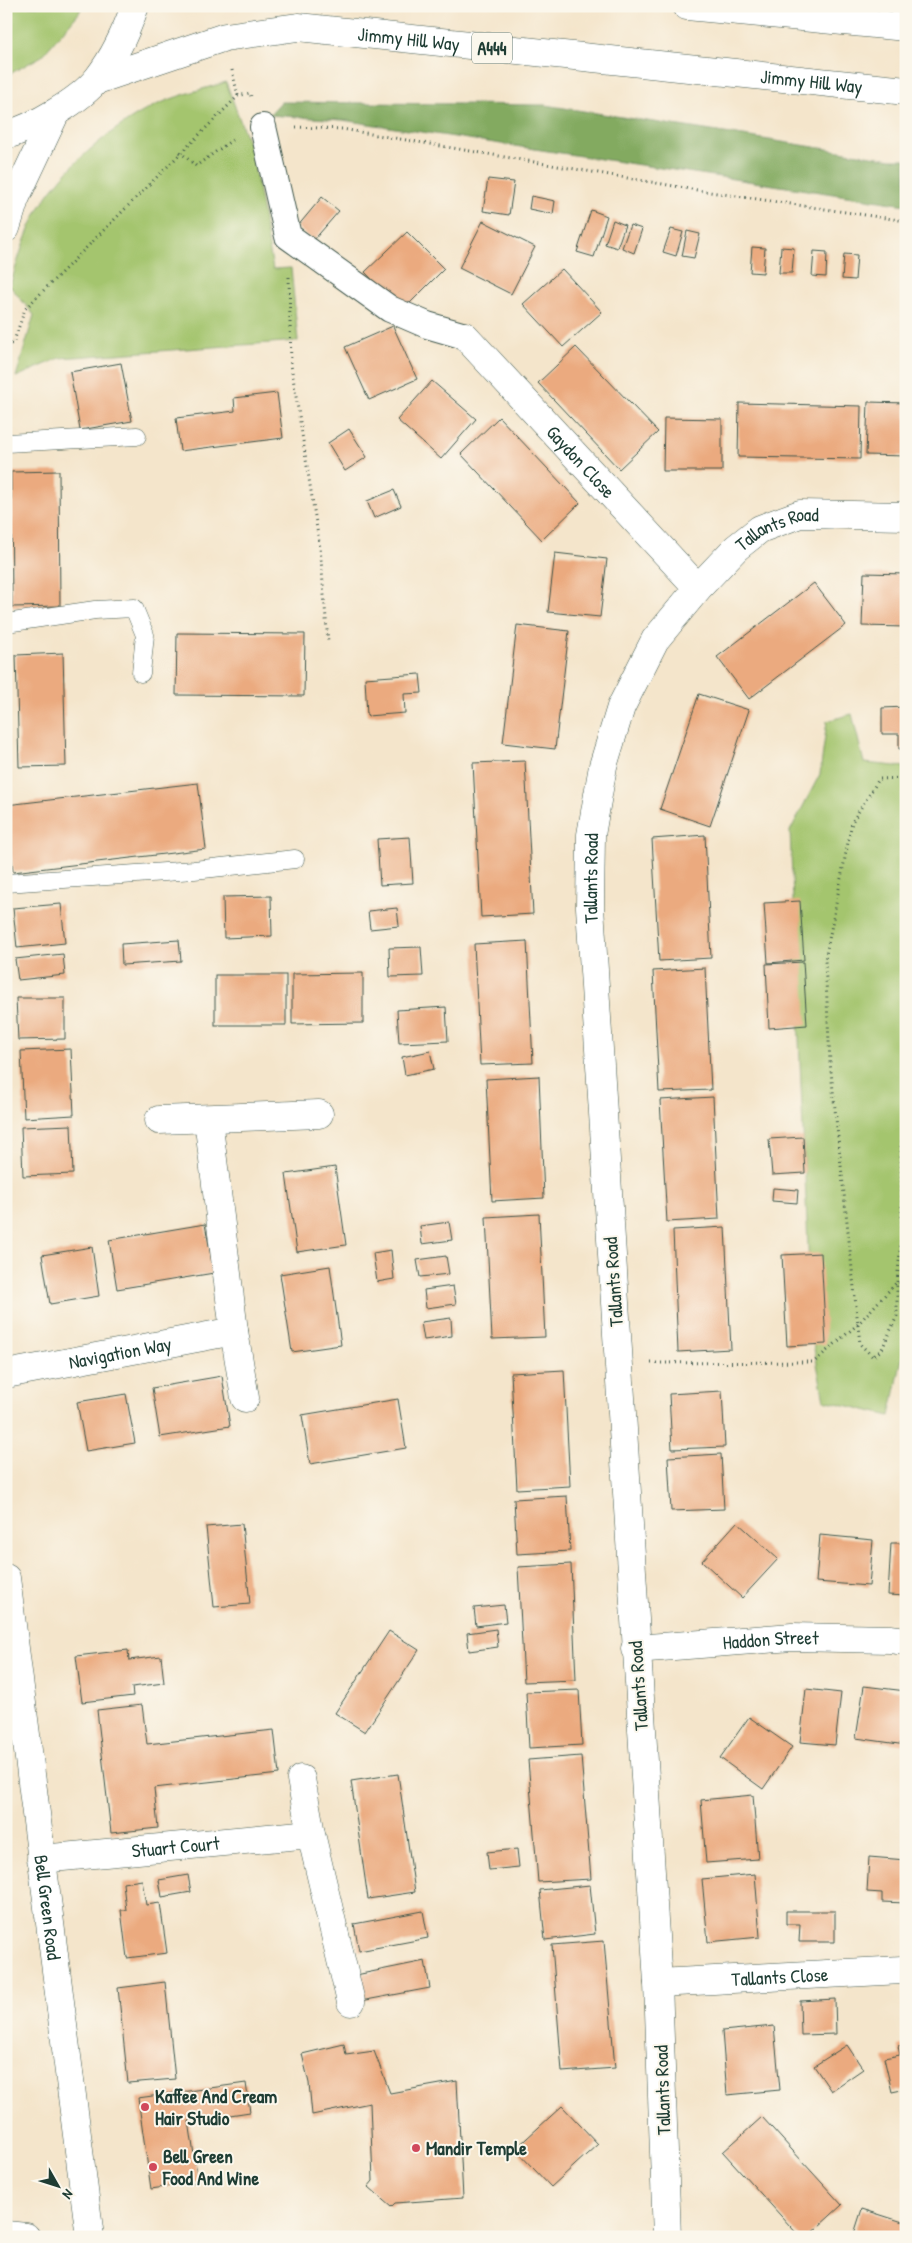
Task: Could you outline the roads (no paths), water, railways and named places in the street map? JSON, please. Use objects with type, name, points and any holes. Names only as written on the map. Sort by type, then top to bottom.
[{"type":"main road","points":[[6,135],[55,114],[97,80],[124,37],[135,6]]},
{"type":"main road","points":[[687,6],[743,13],[906,27]]},
{"type":"main road","points":[[743,13],[906,13]]},
{"type":"main road","name":"Jimmy Hill Way","points":[[97,80],[225,37],[298,27],[906,91]]},
{"type":"main road","points":[[6,228],[15,199],[55,114]]},
{"type":"main road","name":"Gaydon Close","points":[[465,336],[698,588]]},
{"type":"main road","name":"Tallants Road","points":[[667,2237],[658,1983],[635,1649],[590,907],[591,835],[603,766],[621,708],[655,640],[698,588],[736,548],[760,529],[800,514],[906,516]]},
{"type":"main road","points":[[159,1120],[319,1114]]},
{"type":"main road","points":[[208,1119],[234,1331],[245,1398]]},
{"type":"main road","name":"Navigation Way","points":[[6,1374],[234,1331]]},
{"type":"main road","name":"Bell Green Road","points":[[6,1578],[90,2237]]},
{"type":"main road","name":"Haddon Street","points":[[635,1649],[792,1637],[906,1641]]},
{"type":"main road","points":[[300,1779],[311,1834],[351,2002]]},
{"type":"main road","name":"Stuart Court","points":[[41,1859],[311,1834]]},
{"type":"main road","name":"Tallants Close","points":[[658,1983],[902,1970]]},
{"type":"main road","points":[[6,2235],[26,2237]]},
{"type":"street","points":[[263,127],[288,236],[390,309],[427,325],[465,336]]},
{"type":"lane","points":[[6,443],[137,436]]},
{"type":"lane","points":[[6,624],[94,610],[134,608],[145,634],[141,673]]},
{"type":"lane","points":[[6,883],[194,870],[295,858]]},
{"type":"place","name":"Kaffee And Cream Hair Studio","points":[[145,2107]]},
{"type":"place","name":"Mandir Temple","points":[[416,2148]]},
{"type":"place","name":"Bell Green Food And Wine","points":[[153,2167]]}]
